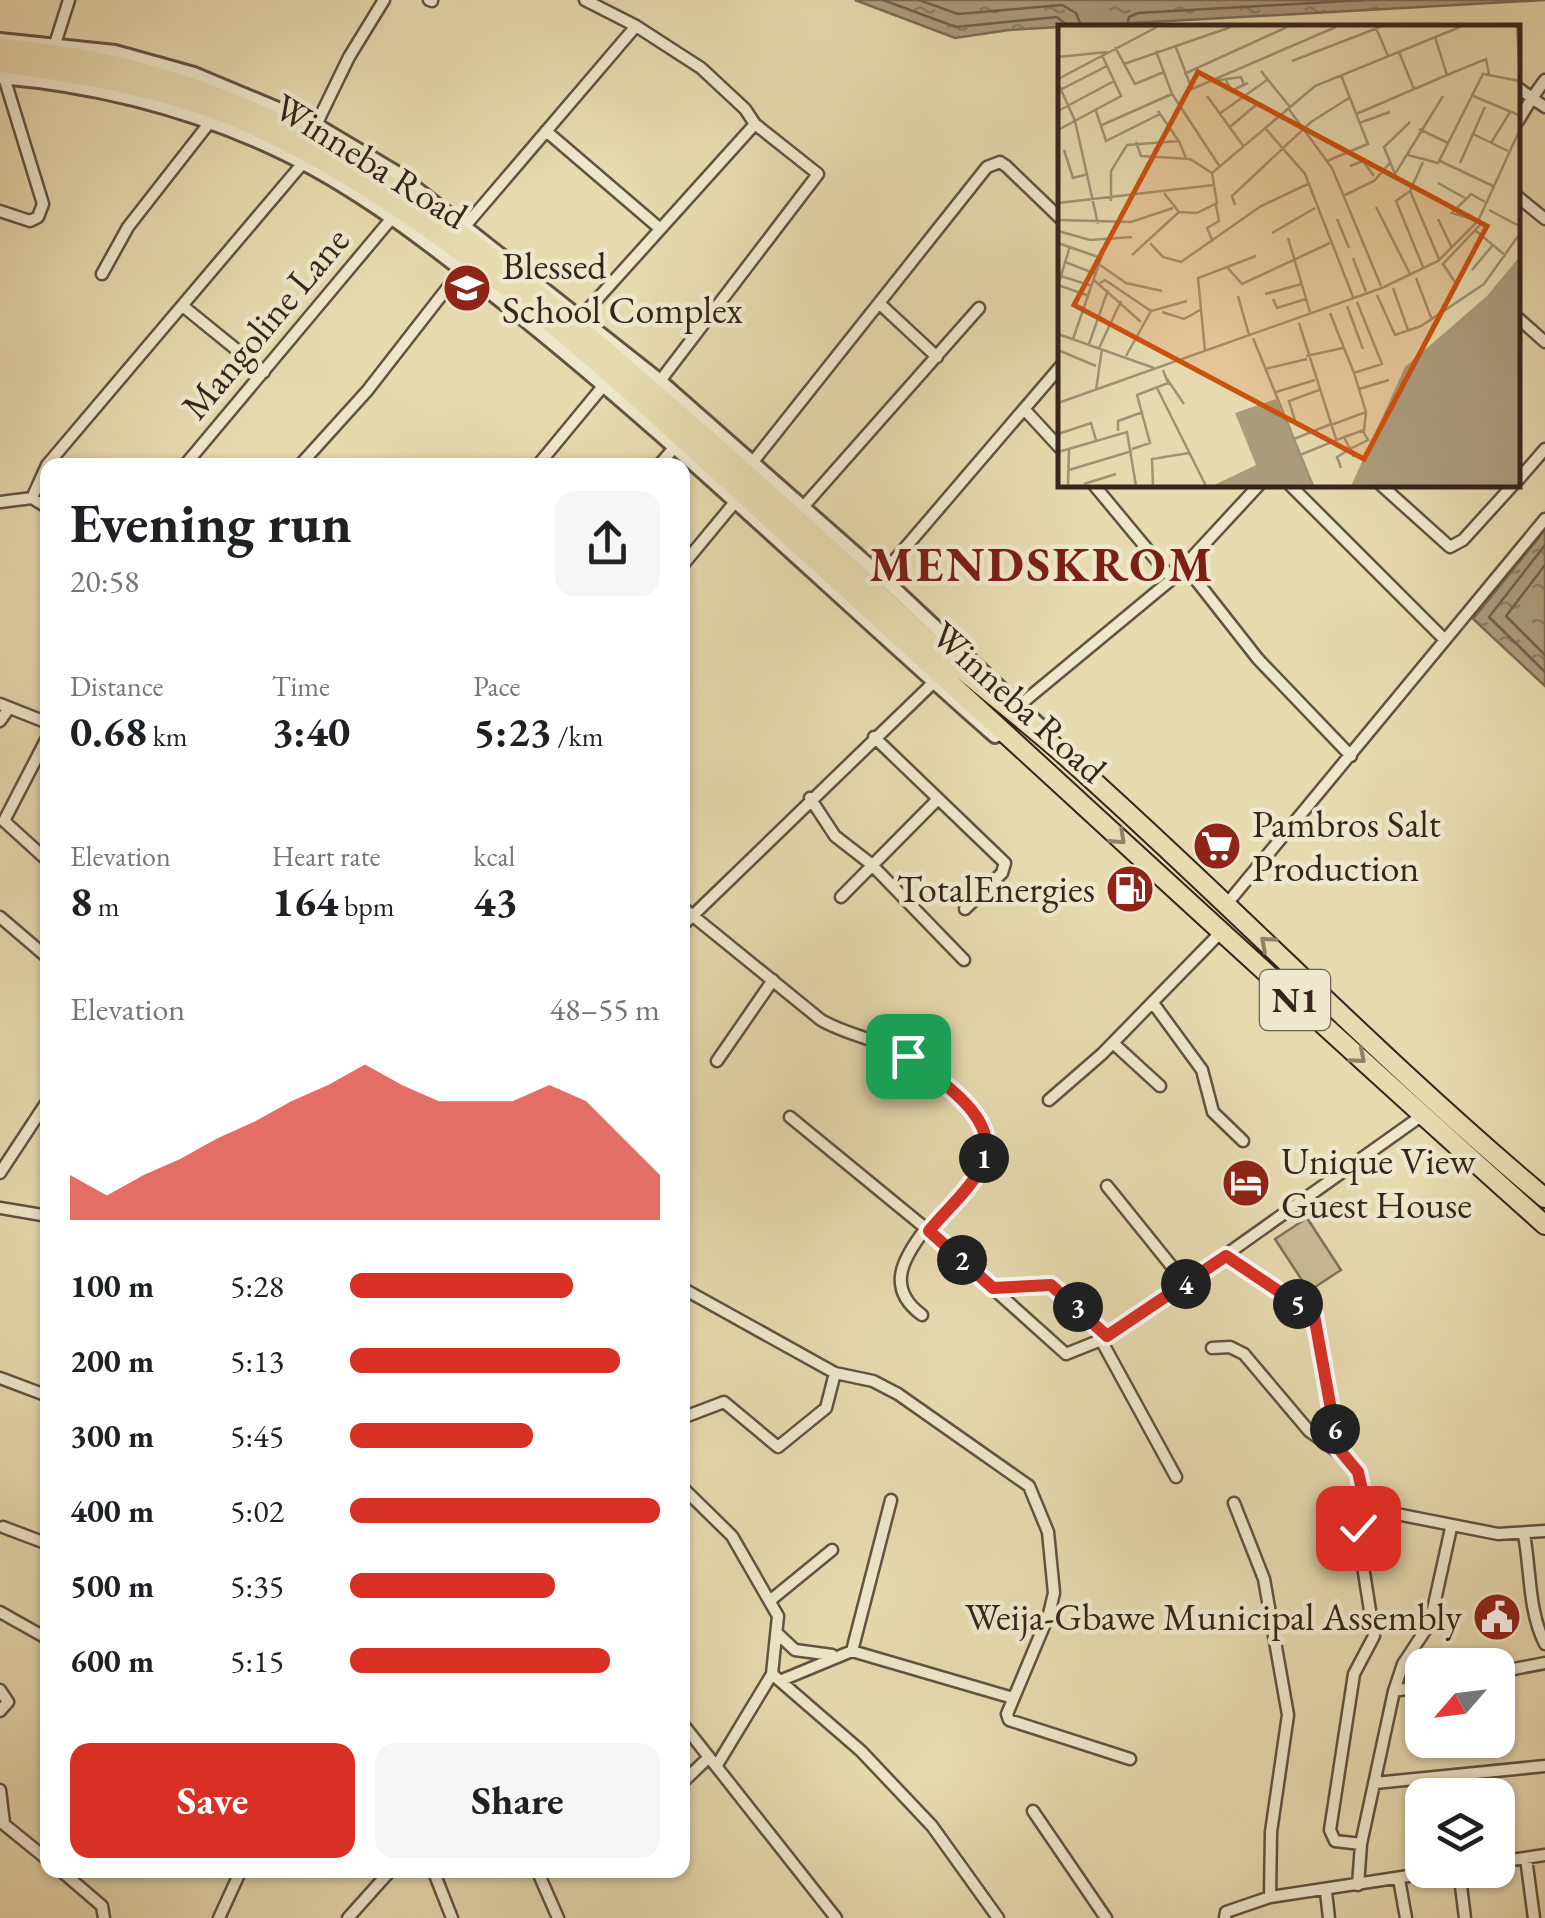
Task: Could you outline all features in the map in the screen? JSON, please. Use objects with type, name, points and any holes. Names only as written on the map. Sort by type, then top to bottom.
[{"type":"highway","name":"Winneba Road","points":[[0,48],[95,61],[225,98],[384,177],[1059,750],[1545,1198]]},
{"type":"highway","name":"Winneba Road","points":[[1,70],[94,77],[186,99],[246,122],[318,159],[520,291],[1545,1225]]},
{"type":"highway","points":[[1304,1007],[1313,999],[1314,987]]},
{"type":"street","points":[[55,44],[70,0]]},
{"type":"street","points":[[316,125],[349,58],[384,0]]},
{"type":"street","points":[[585,0],[636,26],[724,87],[755,124],[817,171],[818,178],[660,381]]},
{"type":"street","points":[[466,224],[636,26]]},
{"type":"street","points":[[0,40],[115,52],[194,74],[316,125],[395,172],[466,224],[604,384],[685,458]]},
{"type":"street","points":[[0,211],[30,220],[38,217],[42,204],[1,70],[92,87],[210,122],[303,163],[462,269],[582,316],[881,576],[1021,704],[1047,730],[1059,750]]},
{"type":"street","points":[[1520,118],[1545,80]]},
{"type":"street","points":[[1520,89],[1545,107]]},
{"type":"street","points":[[102,274],[128,227],[210,122]]},
{"type":"street","points":[[582,316],[658,227],[755,124]]},
{"type":"street","points":[[546,131],[658,227]]},
{"type":"street","points":[[53,458],[303,163]]},
{"type":"street","points":[[752,462],[994,163],[1006,166],[1058,216]]},
{"type":"street","points":[[1520,201],[1545,220]]},
{"type":"street","name":"Mangoline Lane","points":[[191,458],[391,220]]},
{"type":"street","points":[[306,458],[367,391],[462,269]]},
{"type":"street","points":[[880,304],[937,357]]},
{"type":"street","points":[[184,307],[264,372]]},
{"type":"street","points":[[802,507],[979,308]]},
{"type":"street","points":[[1520,320],[1545,342]]},
{"type":"street","points":[[881,576],[1058,370]]},
{"type":"street","points":[[544,458],[604,384]]},
{"type":"street","points":[[1026,410],[1058,446]]},
{"type":"street","points":[[665,458],[674,448]]},
{"type":"street","points":[[1520,476],[1545,449]]},
{"type":"street","points":[[690,462],[1014,752],[1048,771]]},
{"type":"street","points":[[32,498],[40,480]]},
{"type":"street","points":[[1096,488],[1172,580]]},
{"type":"street","points":[[1021,704],[1172,580],[1256,488]]},
{"type":"street","points":[[1293,488],[1443,638]]},
{"type":"street","points":[[1387,488],[1450,547],[1462,540],[1510,488]]},
{"type":"street","points":[[0,502],[32,498],[40,503]]},
{"type":"street","points":[[690,556],[735,502]]},
{"type":"street","points":[[1225,906],[1545,519]]},
{"type":"street","points":[[1185,566],[1301,708],[1351,756]]},
{"type":"street","points":[[922,1315],[905,1300],[898,1283],[904,1261],[982,1165],[987,1143],[982,1127],[962,1101],[908,1056],[842,1033],[692,916],[934,682]]},
{"type":"street","points":[[0,721],[4,706],[40,721]]},
{"type":"street","points":[[874,737],[1006,866],[965,909]]},
{"type":"street","points":[[40,751],[4,821],[40,853]]},
{"type":"street","points":[[810,798],[835,836],[872,864],[964,960]]},
{"type":"street","points":[[840,897],[937,800]]},
{"type":"street","points":[[0,917],[40,951]]},
{"type":"street","points":[[1049,1100],[1113,1043],[1222,931]]},
{"type":"street","points":[[717,1061],[773,980]]},
{"type":"street","points":[[1153,1003],[1202,1070],[1213,1112],[1243,1141]]},
{"type":"street","points":[[1113,1043],[1160,1086]]},
{"type":"street","points":[[0,1173],[40,1112]]},
{"type":"street","points":[[790,1117],[928,1229],[1066,1354],[1104,1338],[1186,1284],[1424,1114]]},
{"type":"street","points":[[1108,1186],[1186,1284]]},
{"type":"street","points":[[0,1208],[40,1215]]},
{"type":"street","points":[[1226,1256],[1314,1315],[1338,1448]]},
{"type":"street","points":[[993,1288],[1051,1285],[1104,1338],[1176,1477]]},
{"type":"street","points":[[690,1292],[835,1373],[872,1381],[898,1394],[1029,1486],[1048,1532],[1054,1593],[1050,1614],[1007,1714],[1018,1726],[1130,1759]]},
{"type":"street","points":[[1212,1348],[1230,1347],[1244,1354],[1309,1431],[1338,1448],[1358,1472],[1366,1508],[1358,1528],[1374,1636],[1354,1674],[1330,1830],[1336,1841],[1361,1844]]},
{"type":"street","points":[[690,1415],[724,1402],[778,1447],[826,1408],[835,1373]]},
{"type":"street","points":[[0,1378],[40,1393]]},
{"type":"street","points":[[690,1495],[732,1536],[772,1599],[778,1634],[777,1677],[861,1751],[932,1826],[998,1918]]},
{"type":"street","points":[[852,1651],[891,1500]]},
{"type":"street","points":[[1234,1503],[1264,1579],[1288,1715],[1271,1832],[1270,1897]]},
{"type":"street","points":[[1366,1508],[1451,1528],[1545,1532]]},
{"type":"street","points":[[3,1526],[40,1541]]},
{"type":"street","points":[[1358,1885],[1361,1844],[1394,1692],[1404,1664],[1430,1623],[1451,1528]]},
{"type":"street","points":[[1524,1534],[1536,1625],[1545,1644]]},
{"type":"street","points":[[772,1599],[832,1550]]},
{"type":"street","points":[[0,1612],[40,1634]]},
{"type":"street","points":[[778,1634],[795,1650],[833,1656]]},
{"type":"street","points":[[690,1777],[713,1761],[777,1677],[852,1651],[870,1653],[1014,1698]]},
{"type":"street","points":[[1515,1669],[1545,1663]]},
{"type":"street","points":[[0,1690],[8,1702],[0,1711]]},
{"type":"street","points":[[1394,1692],[1405,1690]]},
{"type":"street","points":[[690,1733],[836,1918]]},
{"type":"street","points":[[1375,1783],[1545,1766]]},
{"type":"street","points":[[0,1790],[2,1822],[40,1853]]},
{"type":"street","points":[[1033,1810],[1106,1918]]},
{"type":"street","points":[[1515,1860],[1545,1856]]},
{"type":"street","points":[[1526,1858],[1534,1918]]},
{"type":"street","points":[[69,1878],[102,1906],[104,1918]]},
{"type":"street","points":[[219,1918],[237,1878]]},
{"type":"street","points":[[348,1918],[384,1878]]},
{"type":"street","points":[[436,1878],[452,1918]]},
{"type":"street","points":[[540,1878],[558,1918]]},
{"type":"street","points":[[1225,1918],[1226,1912],[1235,1907],[1270,1897],[1405,1878]]},
{"type":"street","points":[[1399,1879],[1406,1918]]},
{"type":"street","points":[[1461,1888],[1465,1918]]},
{"type":"street","points":[[1326,1892],[1330,1918]]},
{"type":"shaded area","points":[[1307,1218],[1341,1270],[1309,1291],[1275,1239]]},
{"type":"water","points":[[855,0],[1545,0],[1058,25],[955,38]]},
{"type":"water","points":[[1545,530],[1545,686],[1473,619]]},
{"type":"place","name":"Blessed School Complex","points":[[467,288]]},
{"type":"place","name":"Pambros Salt Production","points":[[1217,846]]},
{"type":"place","name":"TotalEnergies","points":[[1130,889]]},
{"type":"place","name":"Unique View Guest House","points":[[1246,1183]]},
{"type":"place","name":"Weija-Gbawe Municipal Assembly","points":[[1497,1617]]},
{"type":"district","name":"MENDSKROM","points":[[1042,564]]},
{"type":"route","points":[[908,1056],[962,1101],[982,1127],[987,1143],[982,1165],[929,1231],[993,1288],[1051,1285],[1107,1336],[1226,1256],[1274,1292],[1314,1315],[1338,1448],[1353,1464],[1361,1482],[1366,1508],[1358,1528]]}]
